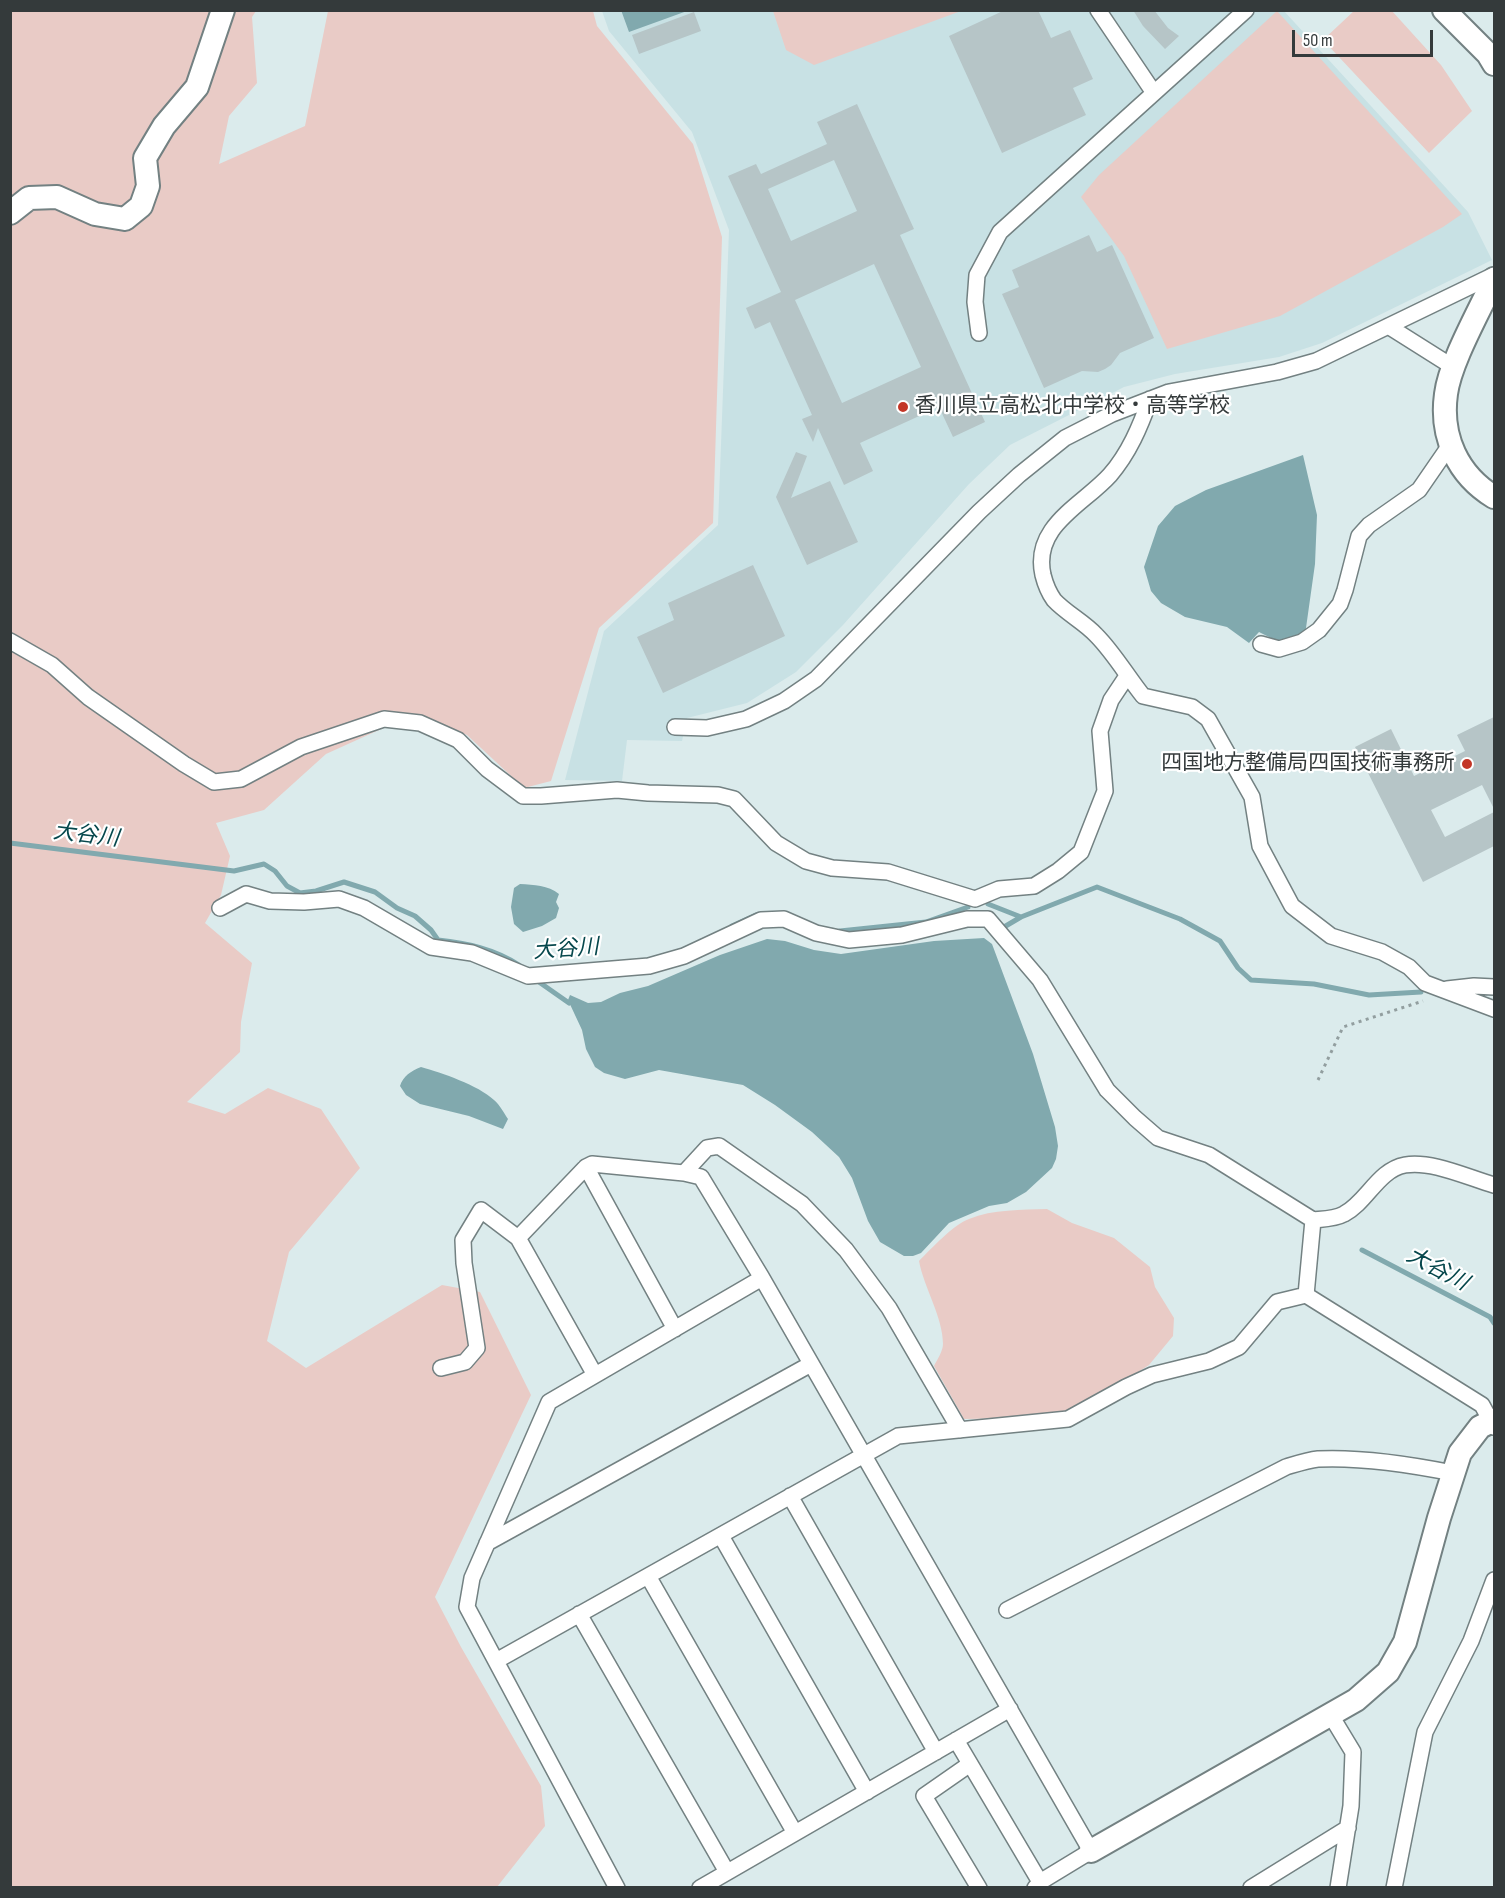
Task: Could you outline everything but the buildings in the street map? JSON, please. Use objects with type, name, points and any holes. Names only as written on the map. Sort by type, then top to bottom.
[{"type":"street","points":[[10,213],[29,198],[57,197],[95,214],[124,219],[141,206],[148,186],[145,158],[164,126],[197,87],[223,10]]},
{"type":"street","points":[[1098,10],[1154,93]]},
{"type":"street","points":[[979,333],[975,302],[977,275],[1000,232],[1246,10]]},
{"type":"street","points":[[1444,10],[1488,54],[1494,64]]},
{"type":"street","points":[[675,727],[706,728],[746,720],[784,701],[816,679],[979,512],[1019,475],[1065,438],[1112,414],[1169,392],[1277,372],[1316,361],[1494,277]]},
{"type":"street","points":[[1494,277],[1453,367],[1446,393],[1445,418],[1450,445],[1462,469],[1494,497]]},
{"type":"street","points":[[1388,326],[1453,367]]},
{"type":"street","points":[[1150,399],[1139,431],[1109,476],[1054,525],[1044,545],[1041,565],[1045,583],[1054,599],[1106,645],[1143,696],[1192,707],[1208,719],[1252,797],[1260,846],[1292,906],[1331,936],[1382,952],[1408,967],[1425,983],[1494,1009]]},
{"type":"street","points":[[1261,644],[1279,649],[1302,642],[1319,630],[1340,604],[1359,536],[1369,525],[1419,490],[1450,445]]},
{"type":"street","points":[[10,641],[52,665],[88,697],[184,764],[214,782],[241,779],[301,747],[384,719],[420,723],[458,740],[487,769],[523,795],[541,796],[617,790],[718,795],[734,799],[776,843],[806,861],[832,868],[888,872],[975,899],[988,919],[1040,980],[1107,1090],[1135,1118],[1158,1138],[1209,1155],[1313,1220],[1334,1218],[1345,1214],[1383,1176],[1404,1165],[1427,1165],[1494,1185]]},
{"type":"street","points":[[975,899],[999,889],[1034,886],[1058,871],[1081,852],[1105,791],[1100,731],[1111,700],[1127,676]]},
{"type":"street","points":[[220,908],[246,894],[270,901],[304,902],[339,899],[364,908],[431,947],[472,953],[528,976],[649,966],[684,956],[761,920],[784,919],[823,935],[849,940],[902,935],[967,919],[988,919]]},
{"type":"street","points":[[1443,990],[1474,986],[1494,987]]},
{"type":"street","points":[[684,1173],[707,1148],[719,1146],[802,1204],[846,1250],[889,1308],[960,1430]]},
{"type":"street","points":[[518,1238],[586,1167],[592,1164],[675,1174],[684,1173],[701,1177],[812,1364],[1091,1851]]},
{"type":"street","points":[[586,1167],[675,1329]]},
{"type":"street","points":[[441,1368],[465,1362],[477,1348],[464,1263],[463,1240],[481,1210],[518,1238],[595,1375]]},
{"type":"street","points":[[1306,1295],[1313,1220]]},
{"type":"street","points":[[618,1887],[467,1607],[472,1578],[549,1402],[762,1278]]},
{"type":"street","points":[[496,1661],[898,1436],[1068,1419],[1152,1375],[1209,1361],[1239,1347],[1277,1302],[1306,1295],[1482,1405],[1494,1422],[1479,1427],[1460,1453],[1439,1518],[1405,1642],[1388,1672],[1356,1700],[1091,1851],[1038,1885],[956,1740]]},
{"type":"street","points":[[487,1543],[812,1364]]},
{"type":"street","points":[[1007,1610],[1286,1467],[1316,1459],[1347,1460],[1426,1467],[1454,1473]]},
{"type":"street","points":[[790,1496],[936,1752]]},
{"type":"street","points":[[721,1536],[867,1792]]},
{"type":"street","points":[[648,1576],[795,1833]]},
{"type":"street","points":[[1394,1887],[1425,1732],[1471,1641],[1494,1580]]},
{"type":"street","points":[[579,1614],[727,1872]]},
{"type":"street","points":[[700,1887],[1010,1709]]},
{"type":"street","points":[[1330,1714],[1353,1752],[1351,1806],[1338,1887]]},
{"type":"street","points":[[970,1764],[924,1796],[979,1887]]},
{"type":"street","points":[[1251,1887],[1348,1828]]},
{"type":"path","points":[[1318,1080],[1343,1027],[1426,1000],[1443,990]]},
{"type":"shaded area","points":[[621,10],[687,10],[687,11],[629,32]]},
{"type":"shaded area","points":[[773,10],[961,11],[814,65],[786,50]]},
{"type":"shaded area","points":[[1355,10],[1392,11],[1441,65],[1472,111],[1429,153],[1323,40]]},
{"type":"shaded area","points":[[11,11],[256,11],[252,17],[257,83],[229,116],[219,164],[305,126],[328,11],[593,11],[597,26],[693,144],[722,237],[713,523],[599,628],[551,781],[524,788],[467,735],[412,715],[326,754],[264,810],[216,823],[230,856],[221,895],[205,923],[252,963],[241,1022],[240,1052],[187,1102],[225,1114],[268,1088],[321,1109],[360,1168],[289,1252],[267,1341],[306,1368],[442,1285],[480,1292],[531,1395],[435,1597],[541,1786],[545,1826],[497,1887],[11,1888]]},
{"type":"shaded area","name":"香川県立高松北中学校・高等学校","points":[[602,11],[1284,11],[1468,212],[1492,260],[1322,343],[1279,357],[1175,374],[1124,387],[1010,445],[969,484],[843,625],[796,672],[747,703],[687,718],[682,741],[627,740],[622,781],[565,780],[604,631],[718,525],[729,230],[692,132],[609,31]]},
{"type":"shaded area","points":[[1277,11],[1462,214],[1443,227],[1280,316],[1167,349],[1124,256],[1081,197],[1099,175]]},
{"type":"shaded area","points":[[1303,455],[1317,515],[1315,564],[1305,635],[1281,643],[1259,632],[1249,643],[1227,627],[1185,617],[1161,603],[1151,591],[1144,567],[1158,526],[1175,506],[1206,490]]},
{"type":"shaded area","points":[[520,884],[546,887],[559,894],[556,902],[559,908],[556,918],[542,926],[523,932],[514,924],[511,907],[514,888]]},
{"type":"shaded area","points":[[984,938],[992,944],[1033,1054],[1055,1127],[1058,1146],[1056,1159],[1052,1168],[1026,1192],[1007,1203],[989,1206],[949,1223],[921,1253],[913,1256],[904,1256],[880,1242],[868,1221],[852,1178],[839,1157],[812,1132],[743,1085],[659,1070],[625,1079],[604,1073],[595,1067],[586,1049],[582,1030],[568,1000],[570,995],[588,1003],[601,1002],[767,939],[841,954],[934,941]]},
{"type":"shaded area","points":[[421,1067],[459,1080],[487,1095],[498,1104],[508,1119],[503,1129],[469,1116],[420,1104],[406,1095],[400,1086],[401,1082],[408,1074]]},
{"type":"shaded area","points":[[1047,1209],[1072,1223],[1114,1238],[1150,1267],[1155,1287],[1174,1318],[1173,1336],[1149,1365],[1124,1381],[1064,1412],[1018,1418],[964,1419],[934,1366],[943,1347],[942,1334],[919,1261],[950,1231],[969,1219],[998,1212]]},
{"type":"waterway","name":"大谷川","points":[[10,843],[234,871],[264,864],[275,871],[287,886],[300,893],[316,891],[344,882],[375,892],[397,908],[415,916],[431,930],[438,940],[480,948],[519,965]]},
{"type":"waterway","points":[[988,904],[1021,917],[1097,887],[1180,919],[1220,941],[1238,968],[1251,980],[1314,984],[1369,995],[1421,992]]},
{"type":"waterway","name":"大谷川","points":[[840,931],[926,922],[968,907]]},
{"type":"waterway","name":"大谷川","points":[[732,926],[756,915]]},
{"type":"waterway","points":[[1004,927],[1021,917]]},
{"type":"waterway","points":[[539,982],[569,1003]]},
{"type":"waterway","name":"大谷川","points":[[1362,1250],[1490,1317],[1494,1323]]},
{"type":"place","name":"香川県立高松北中学校・高等学校","points":[[903,407]]},
{"type":"place","name":"四国地方整備局四国技術事務所","points":[[1467,764]]}]
